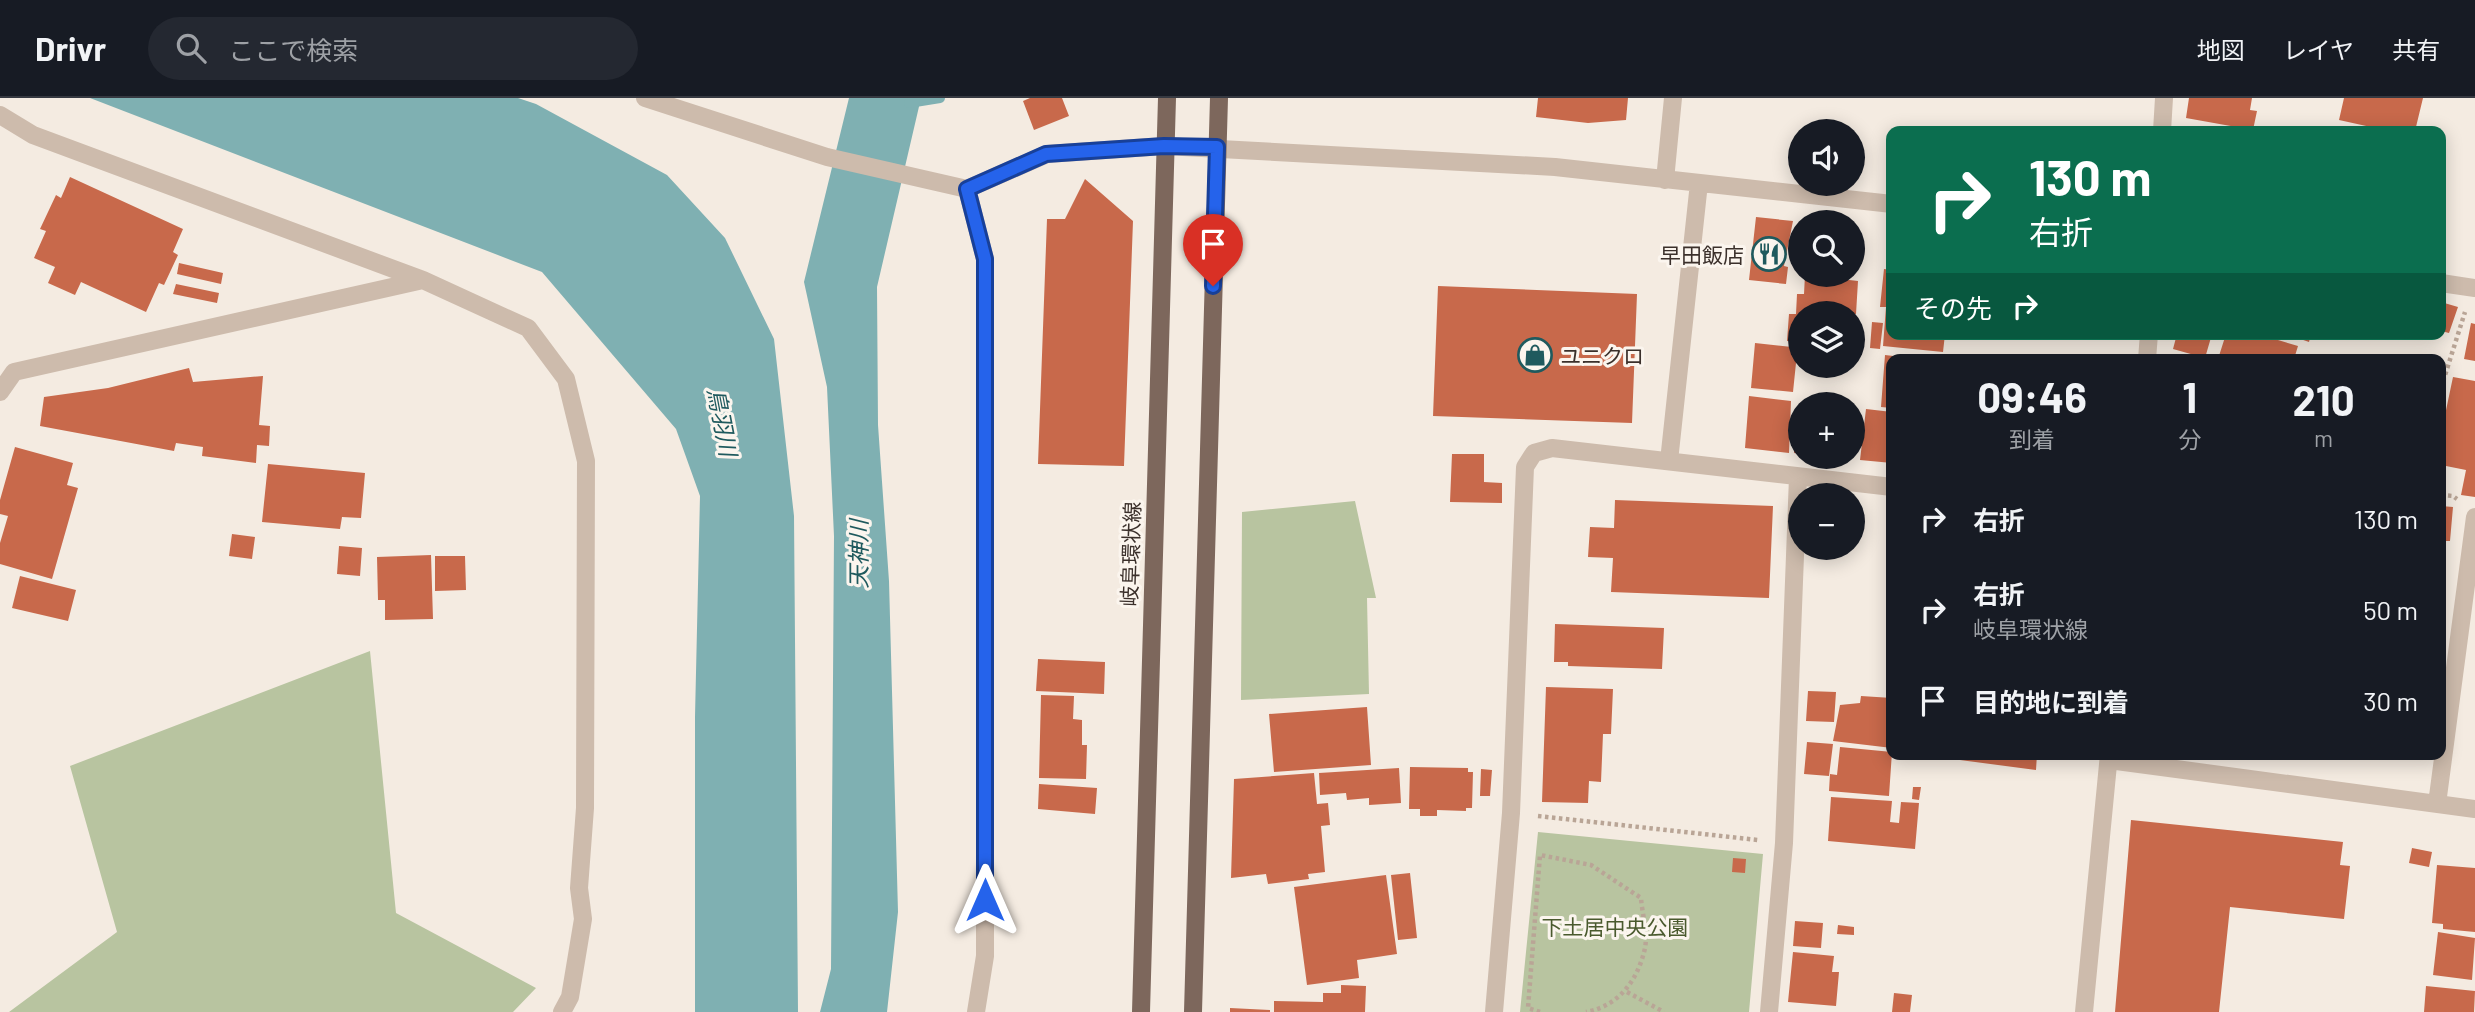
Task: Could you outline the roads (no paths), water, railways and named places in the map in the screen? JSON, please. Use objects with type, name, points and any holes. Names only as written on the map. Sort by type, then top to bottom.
[{"type":"main road","name":"岐阜環状線","points":[[1141,1012],[1167,98]]},
{"type":"main road","points":[[1193,1012],[1219,98]]},
{"type":"street","points":[[645,98],[827,158],[967,189],[1046,154],[1164,146],[1556,167],[1886,203]]},
{"type":"street","points":[[1665,180],[1673,98]]},
{"type":"street","points":[[2162,126],[2164,98]]},
{"type":"street","points":[[0,115],[33,135],[424,280],[528,328],[566,379],[586,461],[585,807],[579,888],[583,919],[570,997],[562,1012]]},
{"type":"street","points":[[1669,461],[1699,183]]},
{"type":"street","points":[[967,189],[985,259],[985,956],[976,1012]]},
{"type":"street","points":[[0,391],[14,372],[424,280]]},
{"type":"street","points":[[2446,284],[2474,288]]},
{"type":"street","points":[[1494,1012],[1511,813],[1525,467],[1534,453],[1552,448],[1886,486]]},
{"type":"street","points":[[1769,1012],[1784,843],[1798,477]]},
{"type":"street","points":[[2446,736],[2475,517]]},
{"type":"street","points":[[2084,1012],[2109,760]]},
{"type":"street","points":[[2130,760],[2475,810]]},
{"type":"street","points":[[2437,804],[2443,760]]},
{"type":"water","name":"鳥羽川","points":[[90,98],[518,98],[536,104],[667,175],[725,238],[774,339],[794,516],[798,1012],[695,1012],[695,717],[700,496],[676,429],[542,272]]},
{"type":"water","name":"天神川","points":[[849,98],[921,98],[877,287],[878,425],[889,581],[898,912],[887,1012],[820,1012],[831,969],[834,536],[827,387],[804,282]]},
{"type":"waterway","points":[[909,103],[940,98]]},
{"type":"place","name":"早田飯店","points":[[1769,254]]},
{"type":"place","name":"ユニクロ","points":[[1535,355]]},
{"type":"park label","name":"下土居中央公園","points":[[1615,926]]}]
